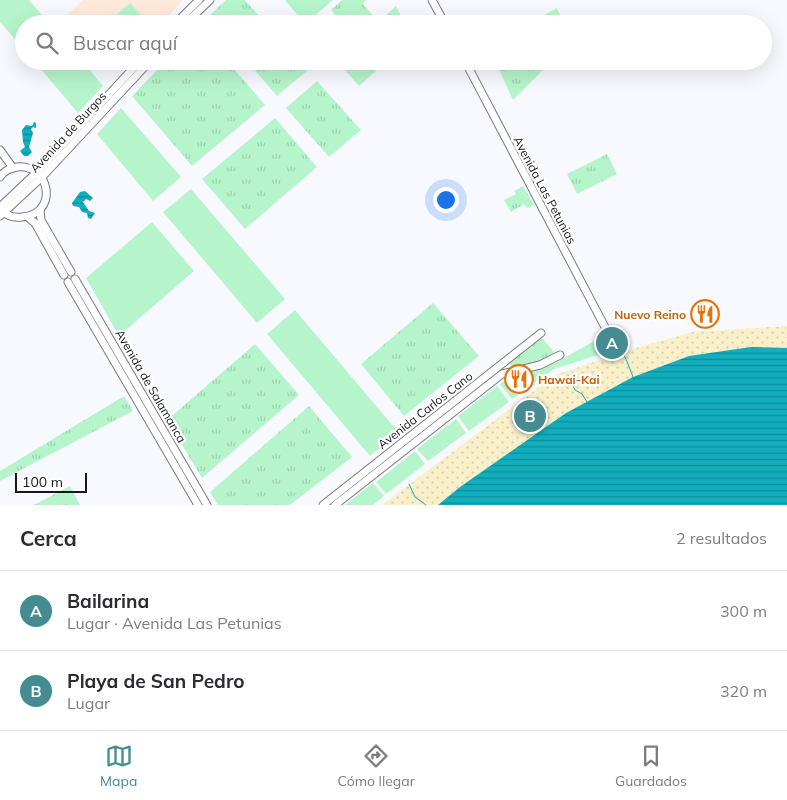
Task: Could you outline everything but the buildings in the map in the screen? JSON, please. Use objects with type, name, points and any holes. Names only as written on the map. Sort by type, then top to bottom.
[{"type":"street","points":[[184,15],[199,0]]},
{"type":"street","points":[[194,15],[210,0]]},
{"type":"street","points":[[432,0],[440,15]]},
{"type":"street","name":"Avenida de Burgos","points":[[40,175],[132,70]]},
{"type":"street","name":"Avenida de Burgos","points":[[1,211],[40,175],[141,70]]},
{"type":"street","name":"Avenida Las Petunias","points":[[470,70],[606,329]]},
{"type":"street","points":[[0,150],[13,168]]},
{"type":"street","points":[[1,165],[1,175]]},
{"type":"street","points":[[1,175],[13,168],[25,167],[40,175],[46,194],[45,203],[40,210],[28,217],[14,217],[1,211]]},
{"type":"street","name":"Avenida de Salamanca","points":[[40,210],[40,220],[69,277],[198,505]]},
{"type":"street","name":"Avenida de Salamanca","points":[[28,217],[35,224],[69,277],[207,505]]},
{"type":"street","name":"Avenida Carlos Cano","points":[[323,505],[541,333]]},
{"type":"street","name":"Avenida Carlos Cano","points":[[334,505],[502,374],[540,365],[560,355]]},
{"type":"shaded area","points":[[83,0],[183,0],[169,15],[66,15]]},
{"type":"green space","points":[[0,0],[29,0],[42,15],[15,15],[15,39],[0,22]]},
{"type":"green space","points":[[226,0],[245,0],[258,15],[210,15]]},
{"type":"green space","points":[[285,0],[333,0],[316,15],[298,15]]},
{"type":"green space","points":[[342,0],[366,0],[363,4],[372,15],[335,15],[331,10]]},
{"type":"green space","points":[[130,3],[140,15],[116,15]]},
{"type":"green space","points":[[396,6],[400,15],[386,15]]},
{"type":"green space","points":[[557,8],[560,15],[544,15]]},
{"type":"green space","points":[[42,70],[90,70],[103,86],[78,113]]},
{"type":"green space","points":[[157,70],[235,70],[265,105],[192,166],[132,96]]},
{"type":"green space","points":[[255,70],[308,70],[277,96]]},
{"type":"green space","points":[[345,70],[377,70],[359,86]]},
{"type":"green space","points":[[499,70],[543,70],[513,100]]},
{"type":"green space","points":[[317,81],[361,130],[329,157],[286,108]]},
{"type":"green space","points":[[121,108],[181,177],[153,201],[97,134]]},
{"type":"green space","points":[[275,118],[317,167],[245,229],[202,179]]},
{"type":"green space","points":[[607,154],[617,174],[577,194],[567,174]]},
{"type":"green space","points":[[523,186],[534,205],[527,208],[524,204],[511,212],[504,200],[516,194],[514,191]]},
{"type":"green space","points":[[191,189],[285,299],[257,323],[163,212]]},
{"type":"green space","points":[[152,222],[194,271],[119,336],[86,278]]},
{"type":"green space","points":[[433,303],[479,356],[404,416],[361,364]]},
{"type":"green space","points":[[295,310],[399,433],[370,456],[267,334]]},
{"type":"green space","points":[[539,339],[543,339],[554,352],[553,355],[542,362],[513,368],[508,362]]},
{"type":"green space","points":[[596,340],[599,341],[602,350],[601,354],[554,369],[512,399],[500,384],[512,374],[515,376],[555,363]]},
{"type":"green space","points":[[255,344],[299,395],[202,478],[167,420]]},
{"type":"green space","points":[[497,386],[509,402],[469,431],[458,416]]},
{"type":"green space","points":[[124,396],[133,411],[0,481],[0,471]]},
{"type":"green space","points":[[309,406],[352,457],[290,505],[218,505],[210,492]]},
{"type":"green space","points":[[456,419],[466,433],[428,461],[417,449]]},
{"type":"green space","points":[[415,451],[425,464],[386,494],[376,482]]},
{"type":"green space","points":[[373,483],[384,496],[373,505],[345,505]]},
{"type":"green space","points":[[70,486],[80,505],[34,505]]},
{"type":"sand","points":[[787,326],[787,348],[751,347],[689,356],[633,377],[566,413],[460,487],[438,505],[382,505],[555,375],[636,348],[692,332]]},
{"type":"water","points":[[34,122],[36,123],[36,128],[33,127],[31,129],[33,133],[29,147],[32,152],[28,156],[24,156],[20,151],[25,147],[22,130],[26,125],[32,126]]},
{"type":"water","points":[[85,191],[93,198],[90,201],[86,199],[83,202],[89,211],[95,213],[91,219],[88,218],[87,213],[82,212],[79,207],[73,206],[72,203],[80,192]]},
{"type":"water","points":[[751,347],[787,348],[787,505],[438,505],[460,487],[566,413],[633,377],[689,356]]},
{"type":"waterway","points":[[623,354],[633,377]]},
{"type":"waterway","points":[[568,375],[575,390],[582,394],[587,402]]},
{"type":"waterway","points":[[409,484],[415,497],[426,505]]},
{"type":"place","name":"Nuevo Reino","points":[[705,314]]},
{"type":"place","name":"Bailarina","points":[[612,343]]},
{"type":"place","name":"Hawai-Kai","points":[[519,379]]},
{"type":"place","name":"Playa de San Pedro","points":[[530,416]]}]
